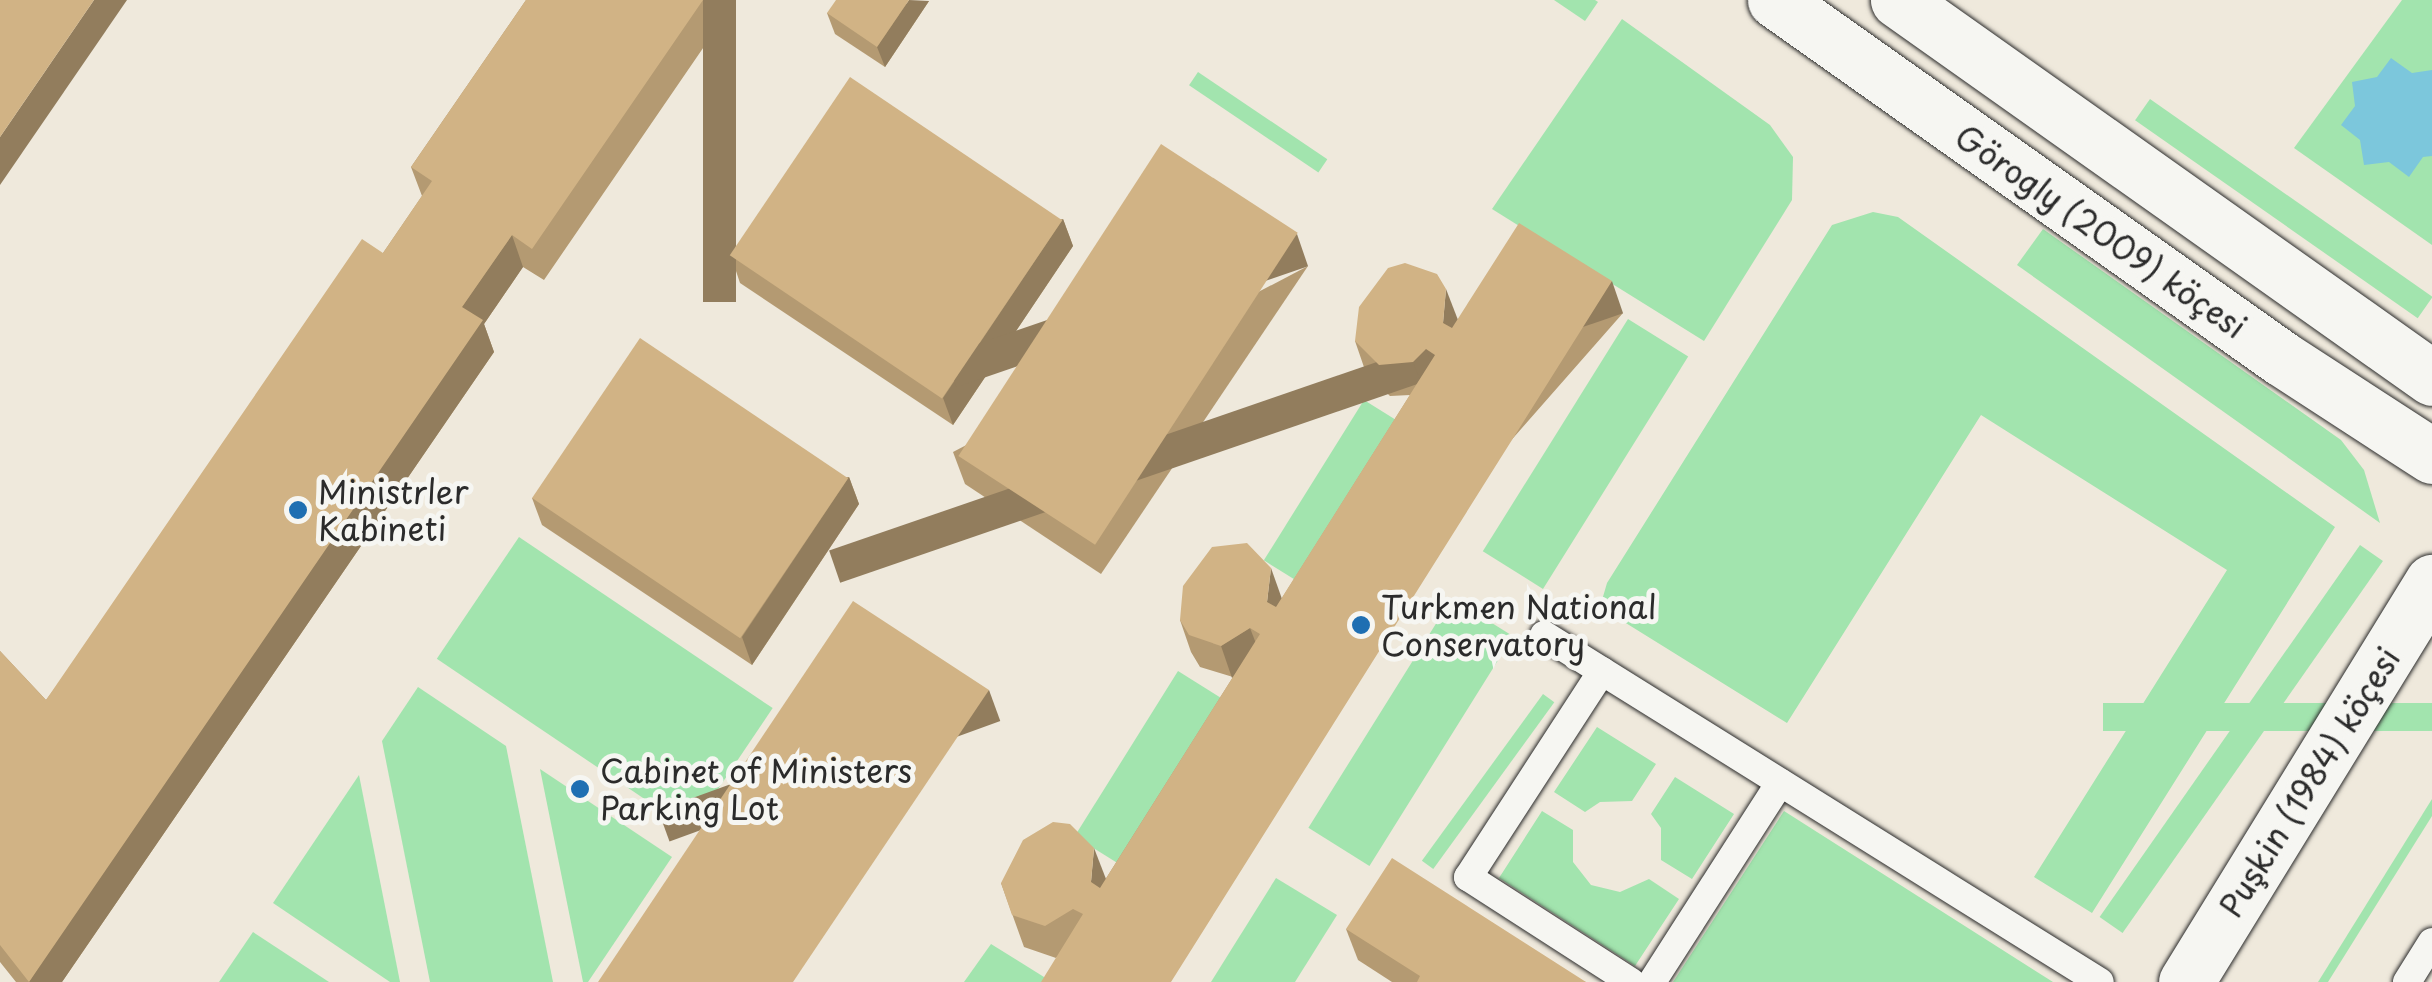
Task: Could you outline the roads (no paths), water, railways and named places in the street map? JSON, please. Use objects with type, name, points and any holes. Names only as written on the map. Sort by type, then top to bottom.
[{"type":"street","name":"Görogly (2009) köçesi","points":[[1775,0],[2281,358],[2432,456]]},
{"type":"street","points":[[1898,0],[2432,378]]},
{"type":"street","name":"Puşkin (1984) köçesi","points":[[2186,982],[2432,582]]},
{"type":"lane","points":[[1544,635],[2100,982]]},
{"type":"lane","points":[[1602,671],[1468,877],[1631,982]]},
{"type":"lane","points":[[1652,982],[1780,783]]},
{"type":"lane","points":[[2407,982],[2432,942]]},
{"type":"water","points":[[2391,58],[2412,73],[2432,70],[2432,156],[2423,157],[2409,177],[2389,162],[2364,165],[2360,140],[2341,125],[2355,106],[2352,82],[2377,77]]},
{"type":"place","name":"Ministrler Kabineti","points":[[298,510]]},
{"type":"place","name":"Turkmen National Conservatory","points":[[1361,625]]},
{"type":"place","name":"Cabinet of Ministers Parking Lot","points":[[580,789]]}]
